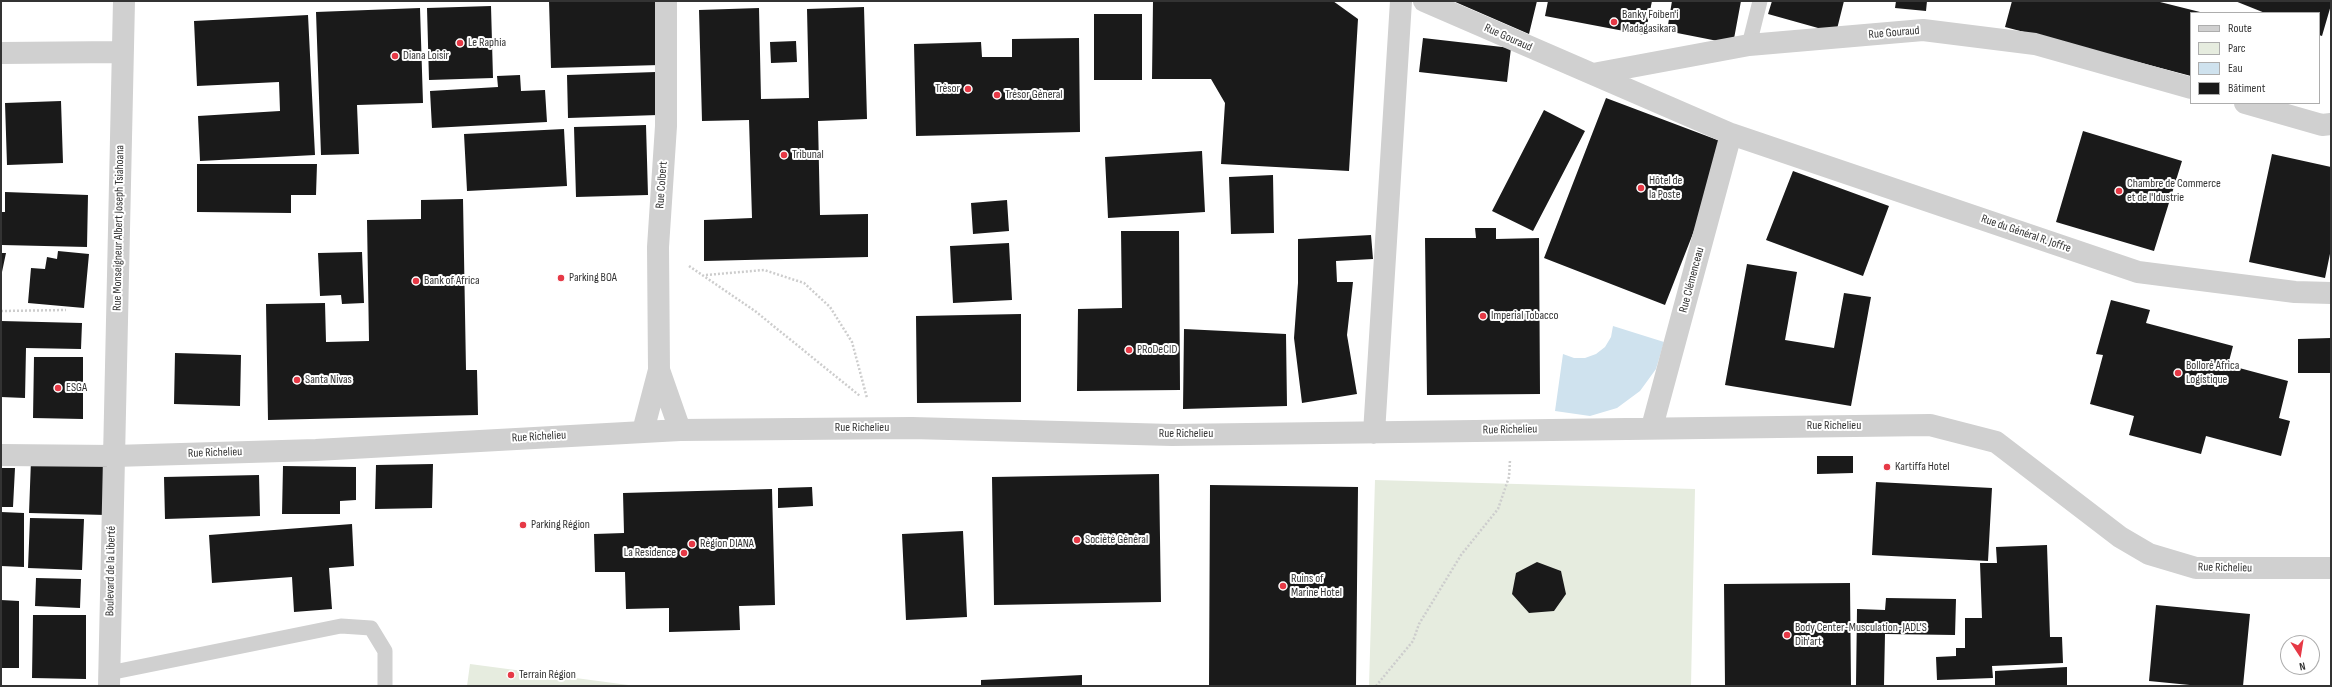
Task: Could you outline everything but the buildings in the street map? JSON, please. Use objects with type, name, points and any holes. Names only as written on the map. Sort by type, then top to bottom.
[{"type":"street","name":"Rue Monseigneur Albert Joseph Tsiahoana","points":[[114,456],[124,1]]},
{"type":"street","name":"Rue Colbert","points":[[643,431],[659,370],[658,247],[666,126],[666,1]]},
{"type":"street","points":[[1374,433],[1400,1]]},
{"type":"street","name":"Rue Gouraud","points":[[1424,1],[1731,134]]},
{"type":"street","name":"Rue Gouraud","points":[[1593,74],[1749,46],[1923,30],[2035,44],[2190,88]]},
{"type":"street","points":[[1,53],[122,52]]},
{"type":"street","points":[[2248,104],[2322,125],[2331,124]]},
{"type":"street","name":"Rue du Général R. Joffre","points":[[1731,134],[2138,272],[2295,292],[2331,293]]},
{"type":"street","name":"Rue Clémenceau","points":[[1652,427],[1731,134]]},
{"type":"street","name":"Rue Colbert","points":[[659,370],[680,430]]},
{"type":"street","name":"Rue Richelieu","points":[[1,455],[114,456],[316,450],[680,430],[912,428],[1172,435],[1374,433],[1652,427],[1930,425],[1996,442],[2120,537],[2149,554],[2196,568],[2331,568]]},
{"type":"street","name":"Boulevard de la Liberté","points":[[109,679],[114,456]]},
{"type":"lane","points":[[1749,46],[1760,1]]},
{"type":"lane","points":[[109,679],[342,626],[371,628],[385,651],[385,686]]},
{"type":"path","points":[[705,275],[764,270],[804,283],[830,306],[852,342],[868,401],[857,395],[755,311],[714,282]]},
{"type":"path","points":[[1,311],[66,310]]},
{"type":"path","points":[[1376,686],[1413,641],[1419,624],[1461,554],[1498,510],[1505,488]]},
{"type":"green space","points":[[1375,480],[1695,489],[1691,686],[1369,686]]},
{"type":"green space","name":"Terrain Région","points":[[470,664],[636,686],[467,686]]},
{"type":"water","points":[[1613,326],[1664,342],[1656,369],[1640,391],[1617,408],[1590,416],[1555,411],[1563,354],[1574,358],[1585,358],[1596,354],[1605,347],[1611,337]]},
{"type":"place","name":"Banky Foiben'i Madagasikara","points":[[1614,22]]},
{"type":"place","name":"Le Raphia","points":[[460,43]]},
{"type":"place","name":"Diana Loisir","points":[[395,56]]},
{"type":"place","name":"Trésor","points":[[968,89]]},
{"type":"place","name":"Trésor Géneral","points":[[997,95]]},
{"type":"place","name":"Tribunal","points":[[784,155]]},
{"type":"place","name":"Hôtel de la Poste","points":[[1641,188]]},
{"type":"place","name":"Chambre de Commerce et de l'Idustrie","points":[[2119,191]]},
{"type":"place","name":"Parking BOA","points":[[561,278]]},
{"type":"place","name":"Bank of Africa","points":[[416,281]]},
{"type":"place","name":"Imperial Tobacco","points":[[1483,316]]},
{"type":"place","name":"PRoDeCID","points":[[1129,350]]},
{"type":"place","name":"Bolloré Africa Logistique","points":[[2178,373]]},
{"type":"place","name":"Santa Nivas","points":[[297,380]]},
{"type":"place","name":"ESGA","points":[[58,388]]},
{"type":"place","name":"Kartiffa Hotel","points":[[1887,467]]},
{"type":"place","name":"Parking Région","points":[[523,525]]},
{"type":"place","name":"Société Général","points":[[1077,540]]},
{"type":"place","name":"Région DIANA","points":[[692,544]]},
{"type":"place","name":"La Residence","points":[[684,553]]},
{"type":"place","name":"Ruins of Marine Hotel","points":[[1283,586]]},
{"type":"place","name":"Body Center-Musculation-JADL'S Dih'art","points":[[1787,635]]},
{"type":"place","name":"Terrain Région","points":[[511,675]]}]
